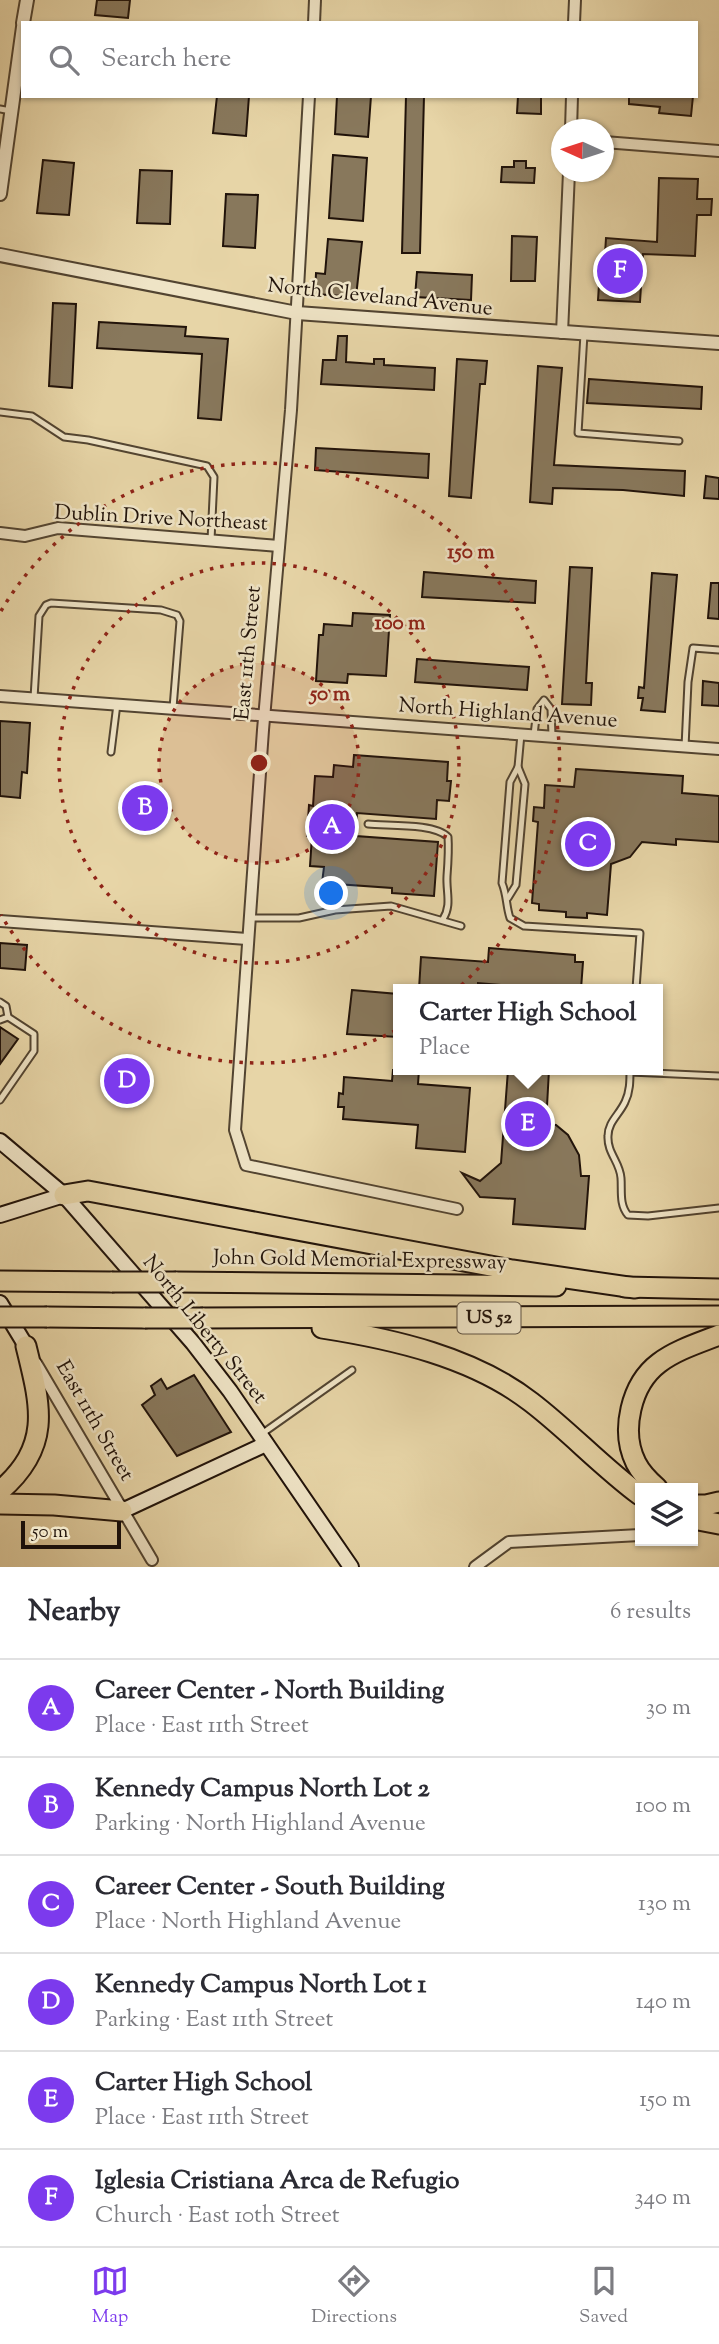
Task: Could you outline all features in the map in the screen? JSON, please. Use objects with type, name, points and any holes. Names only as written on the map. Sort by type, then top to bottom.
[{"type":"highway","points":[[64,1195],[88,1191],[512,1270],[635,1288]]},
{"type":"highway","name":"John Gold Memorial Expressway","points":[[0,1282],[719,1289]]},
{"type":"highway","name":"US 52","points":[[0,1317],[719,1316]]},
{"type":"highway","points":[[258,1318],[360,1334],[402,1344],[476,1371],[529,1401],[635,1491]]},
{"type":"highway","points":[[652,1483],[643,1474],[632,1452],[630,1428],[634,1398],[644,1379],[659,1363],[674,1353],[719,1335]]},
{"type":"highway","points":[[0,1491],[24,1467],[35,1445],[38,1427],[37,1390],[26,1346]]},
{"type":"highway","points":[[698,1504],[719,1502]]},
{"type":"highway","points":[[0,1504],[54,1504],[122,1511]]},
{"type":"highway","points":[[0,1515],[122,1511]]},
{"type":"highway","points":[[698,1520],[719,1524]]},
{"type":"main road","name":"North Liberty Street","points":[[0,1141],[64,1195],[193,1343],[351,1567]]},
{"type":"main road","points":[[0,1215],[64,1195]]},
{"type":"main road","name":"East 11th Street","points":[[0,1303],[26,1346]]},
{"type":"main road","points":[[122,1511],[263,1440]]},
{"type":"street","points":[[24,21],[27,0]]},
{"type":"street","points":[[314,21],[315,0]]},
{"type":"street","points":[[574,21],[575,0]]},
{"type":"street","points":[[0,194],[6,110],[21,35]]},
{"type":"street","name":"East 11th Street","points":[[309,98],[297,313],[264,714],[235,1130],[246,1165],[457,1209]]},
{"type":"street","points":[[571,119],[572,98]]},
{"type":"street","points":[[614,143],[719,152]]},
{"type":"street","points":[[562,333],[569,182]]},
{"type":"street","name":"North Cleveland Avenue","points":[[0,255],[297,313],[719,343]]},
{"type":"street","name":"Dublin Drive Northeast","points":[[0,533],[25,536],[58,528],[279,546]]},
{"type":"street","name":"North Highland Avenue","points":[[0,696],[719,749]]},
{"type":"street","points":[[0,921],[247,939]]},
{"type":"street","name":"East 11th Street","points":[[26,1346],[152,1560]]},
{"type":"street","points":[[475,1567],[509,1542],[635,1535]]},
{"type":"lane","points":[[584,334],[578,432],[679,441]]},
{"type":"lane","points":[[0,412],[32,416],[64,438],[88,440],[207,466],[214,477],[211,540]]},
{"type":"lane","points":[[34,698],[39,616],[46,605],[51,603],[161,610],[177,615],[180,621],[173,708]]},
{"type":"lane","points":[[685,747],[688,682],[693,648],[719,650]]},
{"type":"lane","points":[[534,735],[537,709],[544,700],[551,709],[552,736]]},
{"type":"lane","points":[[111,752],[117,704]]},
{"type":"lane","points":[[521,734],[518,767],[524,784],[516,885],[508,898],[507,907],[510,918],[524,926],[640,933],[636,984]]},
{"type":"lane","points":[[508,898],[502,883],[509,782],[518,767]]},
{"type":"lane","points":[[368,824],[431,829],[443,831],[448,837],[449,891],[447,912],[443,919]]},
{"type":"lane","points":[[250,918],[299,918],[335,910],[391,906],[461,926]]},
{"type":"lane","points":[[0,1002],[6,1006],[8,1017],[34,1034],[34,1051],[0,1100]]},
{"type":"lane","points":[[0,1020],[8,1017]]},
{"type":"lane","points":[[663,1073],[719,1076]]},
{"type":"lane","points":[[630,1075],[629,1093],[609,1128],[608,1138],[609,1150],[620,1168],[622,1204],[625,1211],[628,1215],[648,1216],[719,1208]]},
{"type":"lane","points":[[263,1440],[352,1370]]},
{"type":"building","points":[[97,0],[130,0],[128,18],[95,15]]},
{"type":"building","points":[[217,98],[249,98],[246,136],[213,133]]},
{"type":"building","points":[[337,98],[371,98],[368,137],[335,134]]},
{"type":"building","points":[[406,98],[424,98],[420,253],[402,253]]},
{"type":"building","points":[[518,98],[541,98],[541,114],[517,113]]},
{"type":"building","points":[[629,98],[693,98],[691,116],[659,113],[660,107],[629,104]]},
{"type":"building","points":[[333,155],[367,158],[363,221],[329,218]]},
{"type":"building","points":[[43,160],[74,163],[69,215],[37,213]]},
{"type":"building","points":[[514,161],[526,161],[526,168],[535,168],[534,183],[501,182],[502,167],[514,167]]},
{"type":"building","points":[[140,170],[172,171],[170,224],[137,223]]},
{"type":"building","points":[[659,178],[698,179],[697,199],[712,199],[711,215],[697,215],[695,256],[643,254],[640,302],[598,300],[600,270],[604,270],[606,238],[657,242]]},
{"type":"building","points":[[226,194],[258,195],[255,248],[223,246]]},
{"type":"building","points":[[512,236],[537,237],[535,281],[511,281]]},
{"type":"building","points":[[328,239],[362,242],[356,297],[315,294],[316,273],[325,274]]},
{"type":"building","points":[[417,272],[472,275],[471,300],[415,297]]},
{"type":"building","points":[[53,303],[76,304],[72,388],[49,386]]},
{"type":"building","points":[[99,322],[186,327],[185,336],[228,339],[221,420],[198,418],[202,354],[97,348]]},
{"type":"building","points":[[338,336],[347,336],[346,362],[374,364],[374,359],[384,359],[384,365],[435,368],[434,390],[321,384],[323,360],[336,360]]},
{"type":"building","points":[[457,359],[487,361],[485,384],[480,384],[471,498],[449,496]]},
{"type":"building","points":[[538,366],[562,368],[554,465],[685,471],[684,496],[623,490],[553,488],[552,504],[530,502]]},
{"type":"building","points":[[589,379],[702,387],[701,409],[587,403]]},
{"type":"building","points":[[316,448],[429,454],[428,478],[315,470]]},
{"type":"building","points":[[706,476],[719,478],[719,499],[704,498]]},
{"type":"building","points":[[570,567],[592,568],[586,683],[592,683],[591,705],[562,704]]},
{"type":"building","points":[[424,572],[536,581],[535,603],[422,597]]},
{"type":"building","points":[[652,573],[677,575],[665,712],[641,710],[643,698],[638,698],[639,687],[644,688]]},
{"type":"building","points":[[711,583],[719,583],[719,619],[708,618]]},
{"type":"building","points":[[353,613],[390,615],[386,676],[348,674],[347,683],[316,681],[319,635],[323,635],[324,624],[352,626]]},
{"type":"building","points":[[417,659],[529,667],[527,690],[415,682]]},
{"type":"building","points":[[703,681],[719,683],[719,706],[702,705]]},
{"type":"building","points":[[0,721],[30,723],[27,773],[22,772],[20,798],[0,796]]},
{"type":"building","points":[[354,755],[448,762],[447,781],[451,781],[449,801],[437,800],[436,819],[357,813],[356,836],[438,842],[434,896],[392,893],[392,888],[322,883],[324,867],[310,866],[312,836],[307,836],[309,805],[313,806],[315,776],[333,777],[334,765],[353,767]]},
{"type":"building","points":[[576,769],[683,776],[682,793],[719,796],[719,842],[676,839],[676,845],[642,842],[630,857],[611,864],[607,915],[587,913],[587,918],[566,917],[566,912],[539,910],[539,904],[532,903],[538,822],[533,821],[534,807],[544,808],[545,785],[574,787]]},
{"type":"building","points":[[0,943],[27,945],[25,970],[0,968]]},
{"type":"building","points":[[489,948],[575,955],[575,962],[583,962],[581,984],[419,984],[421,957],[488,962]]},
{"type":"building","points":[[352,990],[393,994],[393,1037],[347,1034]]},
{"type":"building","points":[[0,1027],[18,1039],[0,1064]]},
{"type":"building","points":[[393,1070],[393,1075],[419,1075],[418,1084],[470,1088],[465,1152],[416,1148],[418,1125],[343,1119],[344,1107],[338,1107],[339,1093],[343,1094],[344,1077],[392,1081]]},
{"type":"building","points":[[508,1075],[549,1075],[546,1124],[556,1125],[568,1135],[579,1155],[581,1176],[589,1176],[585,1229],[513,1224],[515,1199],[480,1197],[462,1173],[480,1181],[501,1163]]},
{"type":"building","points":[[194,1375],[231,1432],[177,1456],[142,1405],[155,1395],[151,1386],[161,1379],[167,1389]]},
{"type":"place","name":"Iglesia Cristiana Arca de Refugio","points":[[620,271]]},
{"type":"place","name":"Kennedy Campus North Lot 2","points":[[145,808]]},
{"type":"place","name":"Career Center - North Building","points":[[332,827]]},
{"type":"place","name":"Career Center - South Building","points":[[588,844]]},
{"type":"place","name":"Kennedy Campus North Lot 1","points":[[127,1081]]},
{"type":"place","name":"Carter High School","points":[[528,1124]]}]
